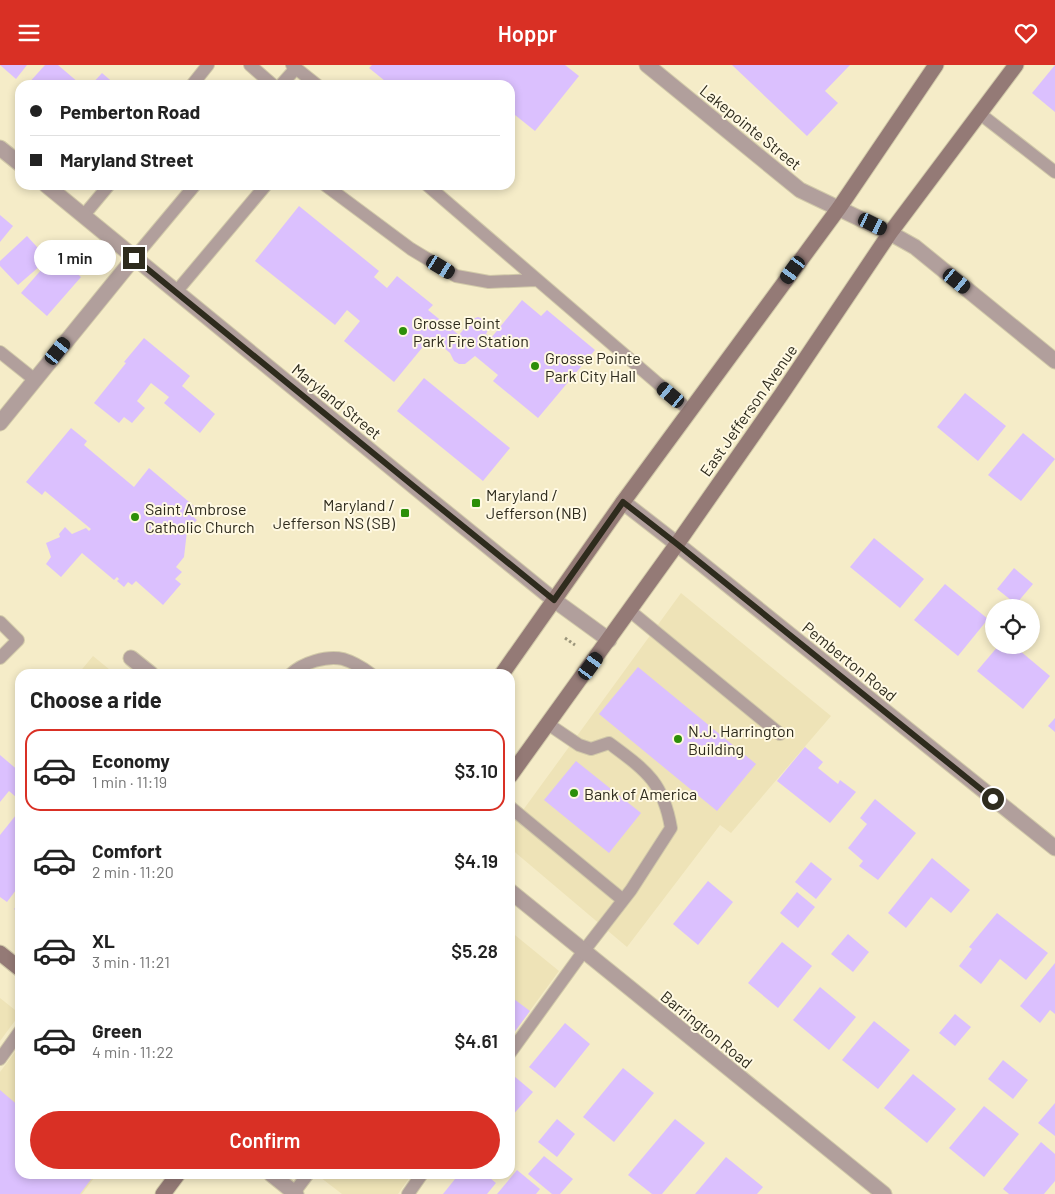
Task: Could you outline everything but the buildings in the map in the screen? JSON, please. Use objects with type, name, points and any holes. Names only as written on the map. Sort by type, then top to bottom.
[{"type":"main road","points":[[506,669],[623,502],[839,208],[936,65]]},
{"type":"main road","name":"East Jefferson Avenue","points":[[515,768],[610,640],[781,395],[890,233],[1016,65]]},
{"type":"main road","points":[[0,953],[15,965]]},
{"type":"main road","points":[[168,1192],[175,1179]]},
{"type":"street","name":"Lakepointe Street","points":[[647,65],[800,190],[890,233]]},
{"type":"street","points":[[0,148],[15,160]]},
{"type":"street","name":"Maryland Street","points":[[52,190],[554,600],[610,640]]},
{"type":"street","points":[[890,233],[915,247],[1055,361]]},
{"type":"street","points":[[0,423],[134,258]]},
{"type":"street","name":"Pemberton Road","points":[[623,502],[1055,849]]},
{"type":"street","points":[[131,658],[145,669]]},
{"type":"street","name":"Barrington Road","points":[[515,895],[884,1194]]},
{"type":"street","points":[[277,1179],[294,1193]]},
{"type":"lane","points":[[196,80],[208,65]]},
{"type":"lane","points":[[250,65],[267,80]]},
{"type":"lane","points":[[284,80],[294,66],[311,80]]},
{"type":"lane","points":[[979,113],[1055,172]]},
{"type":"lane","points":[[84,215],[105,190]]},
{"type":"lane","points":[[134,258],[192,190]]},
{"type":"lane","points":[[176,292],[262,190]]},
{"type":"lane","points":[[332,190],[411,249],[456,276],[489,282],[536,280]]},
{"type":"lane","points":[[433,190],[690,411]]},
{"type":"lane","points":[[0,352],[35,380]]},
{"type":"lane","points":[[630,611],[780,734]]},
{"type":"lane","points":[[0,622],[18,640],[0,658]]},
{"type":"lane","points":[[295,669],[298,666],[318,660],[342,659],[365,669]]},
{"type":"lane","points":[[515,1046],[623,900],[672,828],[669,812],[661,792],[643,769],[609,743],[591,749],[579,745],[548,724]]},
{"type":"lane","points":[[515,811],[623,900]]},
{"type":"lane","points":[[0,1059],[15,1038]]},
{"type":"lane","points":[[294,1193],[304,1179]]},
{"type":"lane","points":[[408,1194],[418,1179]]},
{"type":"path","points":[[566,638],[575,645]]},
{"type":"shaded area","points":[[681,593],[831,716],[731,833],[720,825],[627,947],[515,852],[515,821]]},
{"type":"shaded area","points":[[93,656],[109,669],[82,669]]},
{"type":"shaded area","points":[[515,935],[559,971],[515,1031]]},
{"type":"shaded area","points":[[0,998],[15,1010],[15,1021],[0,1041]]},
{"type":"shaded area","points":[[15,1052],[15,1179],[93,1179],[82,1194],[0,1194],[0,1072]]},
{"type":"shaded area","points":[[322,1179],[408,1179],[398,1194],[342,1194]]},
{"type":"place","name":"Grosse Point Park Fire Station","points":[[403,331]]},
{"type":"place","name":"Grosse Pointe Park City Hall","points":[[535,366]]},
{"type":"place","name":"Maryland / Jefferson (NB)","points":[[476,503]]},
{"type":"place","name":"Maryland / Jefferson NS (SB)","points":[[405,513]]},
{"type":"place","name":"Saint Ambrose Catholic Church","points":[[135,517]]},
{"type":"place","name":"N.J. Harrington Building","points":[[678,739]]},
{"type":"place","name":"Bank of America","points":[[574,793]]},
{"type":"route","points":[[134,258],[554,600],[623,502],[993,799]]}]
